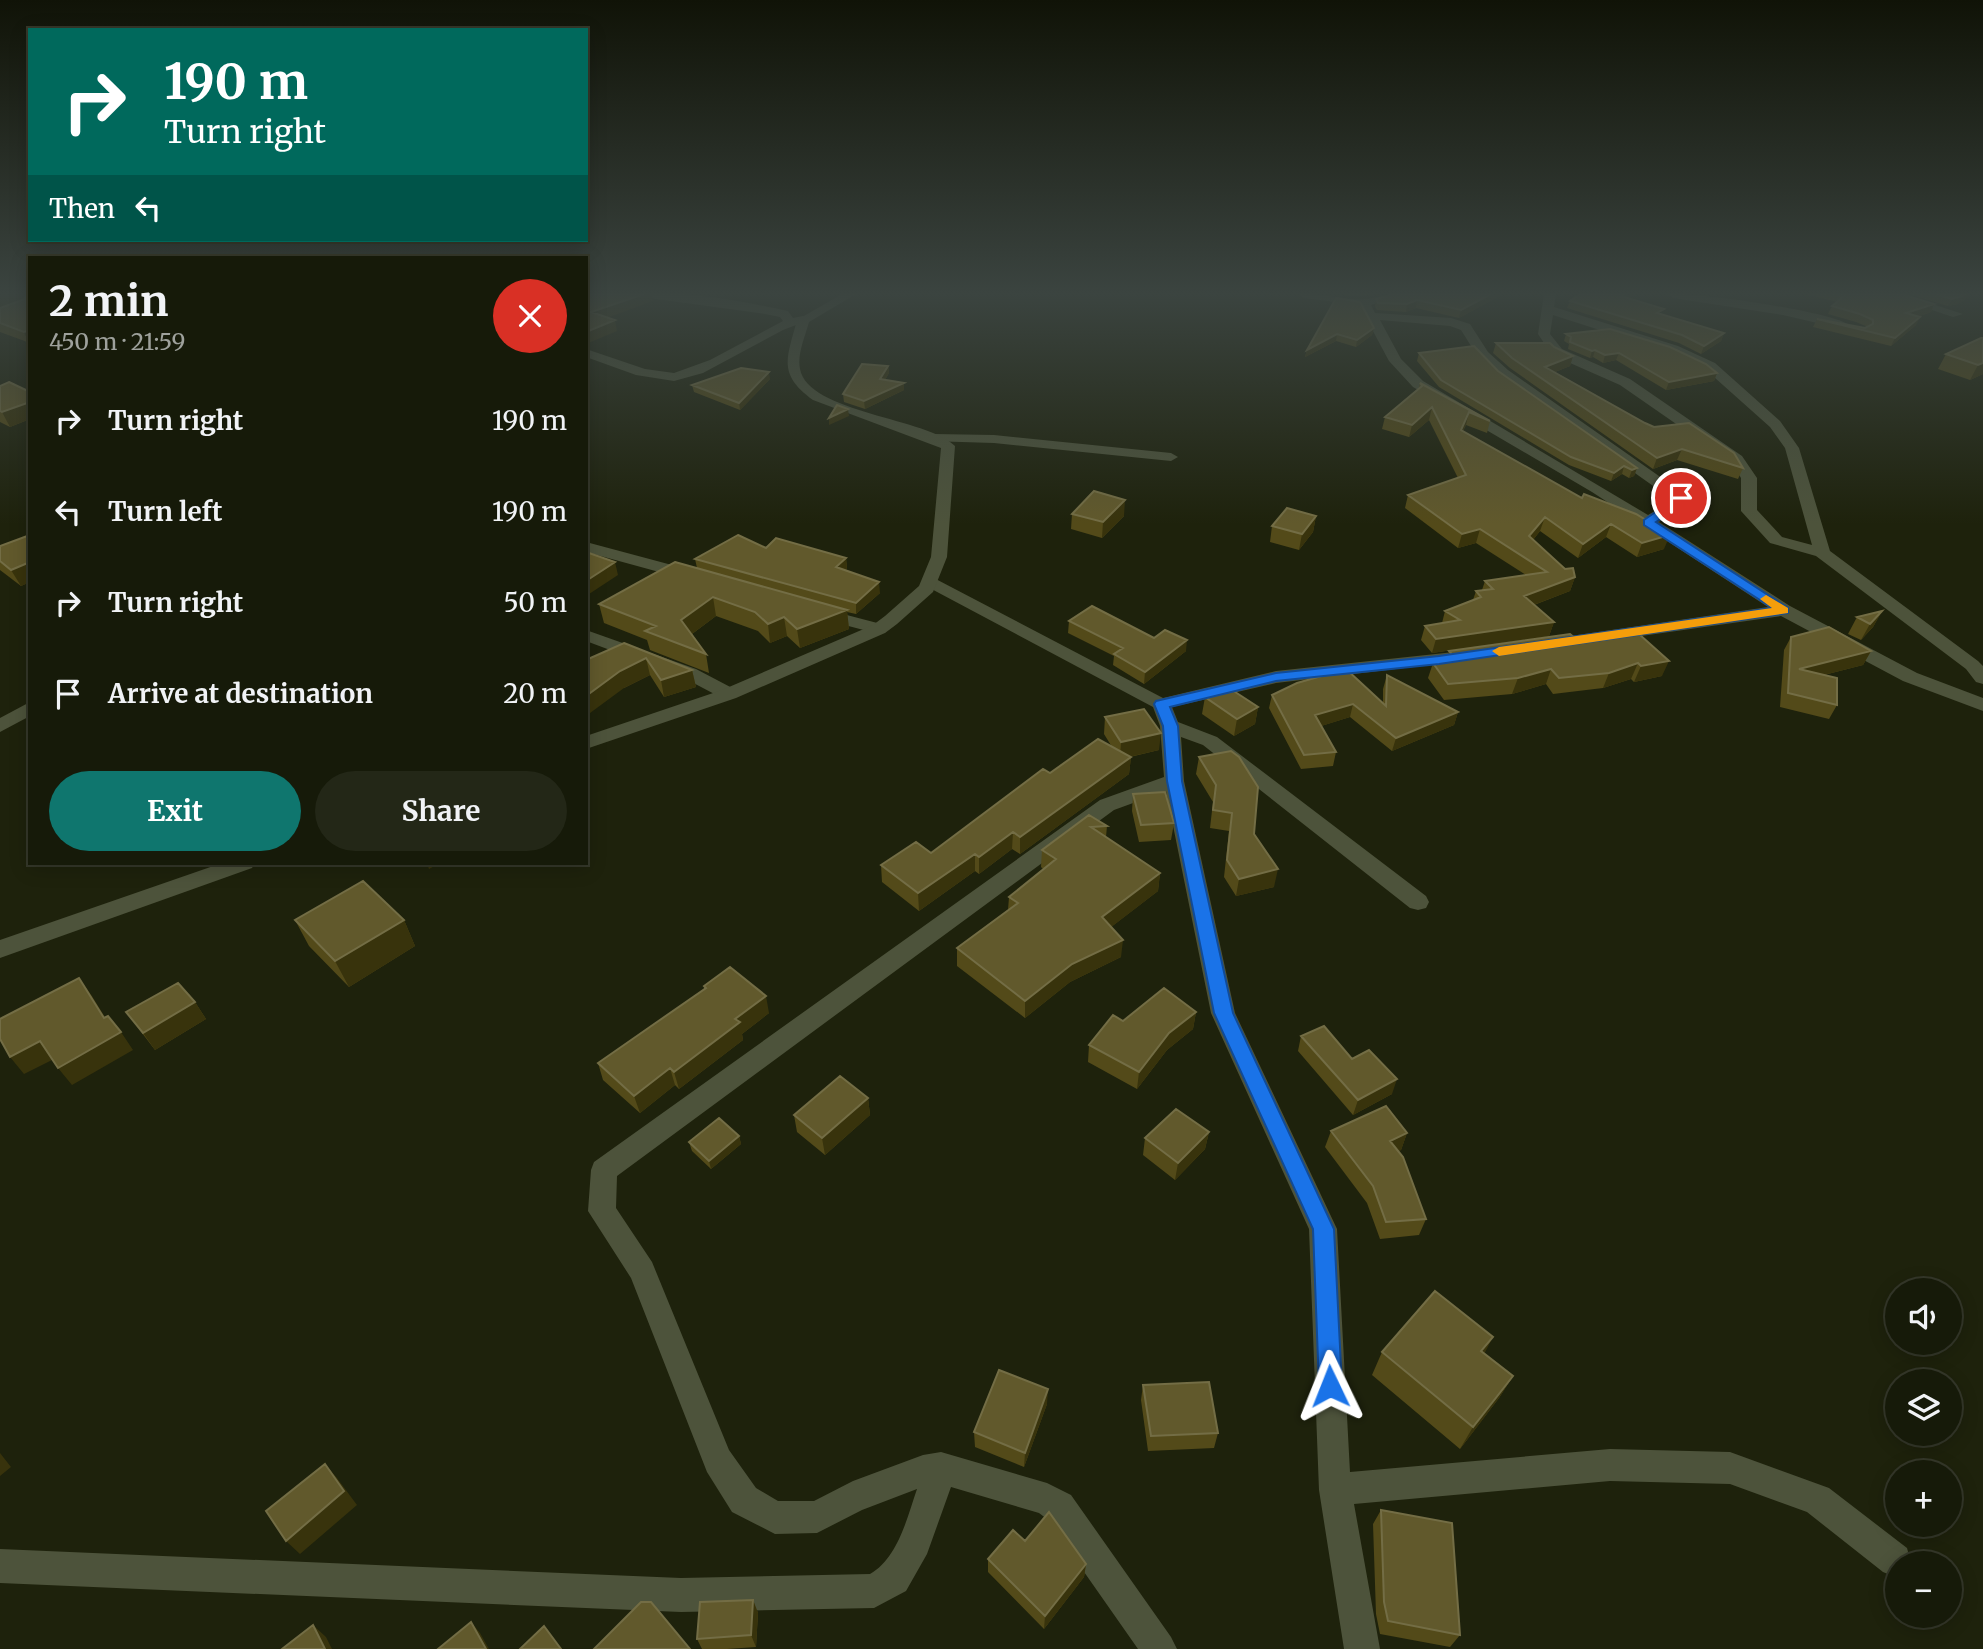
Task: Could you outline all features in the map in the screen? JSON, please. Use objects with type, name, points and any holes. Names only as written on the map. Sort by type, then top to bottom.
[{"type":"street","points":[[641,371],[678,378],[700,371]]},
{"type":"street","points":[[588,742],[729,694],[879,629],[927,588],[939,556],[948,446],[934,438],[851,414],[811,393],[794,376],[794,371]]},
{"type":"street","points":[[1405,371],[1418,384],[1648,522],[1784,610],[1910,677],[1983,705]]},
{"type":"street","points":[[1501,371],[1681,498],[1681,502],[1648,522]]},
{"type":"street","points":[[1600,371],[1625,382],[1737,459],[1749,478],[1749,511],[1776,540],[1822,553],[1972,666],[1983,678]]},
{"type":"street","points":[[1716,371],[1766,415],[1792,448],[1822,553]]},
{"type":"street","points":[[934,438],[994,439],[1171,457]]},
{"type":"street","points":[[588,548],[706,580]]},
{"type":"street","points":[[930,581],[1209,741],[1418,902]]},
{"type":"street","points":[[799,607],[879,629]]},
{"type":"street","points":[[1535,646],[1784,610]]},
{"type":"street","points":[[588,636],[689,673],[729,694]]},
{"type":"street","points":[[1166,715],[1276,677],[1494,652]]},
{"type":"street","points":[[0,726],[28,709]]},
{"type":"street","points":[[1166,715],[1174,781],[1223,1013],[1323,1229],[1335,1490],[1362,1649]]},
{"type":"street","points":[[1159,1649],[1059,1507],[1047,1499],[941,1468],[923,1471],[853,1497],[817,1517],[775,1518],[744,1500],[718,1461],[642,1271],[602,1212],[604,1170],[1107,806],[1174,781]]},
{"type":"street","points":[[0,949],[238,865]]},
{"type":"street","points":[[1335,1490],[1610,1465],[1730,1468],[1817,1500],[1885,1552]]},
{"type":"street","points":[[0,1566],[681,1595],[874,1591],[894,1579],[915,1542],[941,1468]]},
{"type":"building","points":[[732,371],[769,372],[739,403],[692,385]]},
{"type":"building","points":[[858,371],[885,371],[880,379],[904,383],[864,401],[843,394]]},
{"type":"building","points":[[1434,371],[1498,371],[1637,468],[1632,470],[1624,466],[1614,473],[1571,457],[1441,380]]},
{"type":"building","points":[[1531,371],[1552,371],[1654,427],[1689,423],[1734,453],[1743,468],[1682,449],[1657,458]]},
{"type":"building","points":[[1650,371],[1717,373],[1669,382]]},
{"type":"building","points":[[9,382],[28,391],[28,403],[0,411],[0,386]]},
{"type":"building","points":[[1420,383],[1490,421],[1469,412],[1461,430],[1582,498],[1584,494],[1636,514],[1670,535],[1642,543],[1611,524],[1583,544],[1545,517],[1529,536],[1565,569],[1573,568],[1575,577],[1524,596],[1554,622],[1436,639],[1425,626],[1460,620],[1445,611],[1481,597],[1476,591],[1493,589],[1485,581],[1547,572],[1480,529],[1462,534],[1408,495],[1466,475],[1432,407],[1412,425],[1385,417],[1422,386]]},
{"type":"building","points":[[837,405],[848,409],[829,418]]},
{"type":"building","points":[[1094,491],[1125,500],[1103,522],[1072,514]]},
{"type":"building","points":[[1287,508],[1316,516],[1302,534],[1272,526]]},
{"type":"building","points":[[738,535],[766,548],[776,538],[846,558],[836,567],[879,582],[856,603],[695,559]]},
{"type":"building","points":[[28,536],[28,563],[11,570],[0,561],[0,546]]},
{"type":"building","points":[[588,553],[615,562],[588,580]]},
{"type":"building","points":[[675,562],[847,610],[797,629],[784,617],[768,624],[755,612],[713,597],[681,620],[706,654],[645,631],[656,626],[599,604]]},
{"type":"building","points":[[1092,606],[1154,638],[1165,630],[1187,640],[1145,672],[1114,654],[1123,648],[1069,621]]},
{"type":"building","points":[[1882,611],[1870,624],[1857,617]]},
{"type":"building","points":[[1829,627],[1871,651],[1799,669],[1837,678],[1837,705],[1788,693],[1791,637]]},
{"type":"building","points":[[1570,634],[1581,643],[1599,638],[1602,640],[1639,634],[1669,661],[1641,666],[1638,663],[1609,673],[1559,678],[1551,669],[1518,678],[1448,684],[1433,663],[1457,660],[1449,651]]},
{"type":"building","points":[[624,643],[692,670],[661,680],[646,658],[620,671],[588,695],[588,659]]},
{"type":"building","points":[[1346,669],[1386,706],[1387,675],[1458,712],[1396,738],[1353,704],[1315,715],[1336,752],[1304,755],[1272,695],[1297,683]]},
{"type":"building","points":[[1226,686],[1258,707],[1237,719],[1205,697]]},
{"type":"building","points":[[1144,709],[1161,733],[1121,742],[1105,717]]},
{"type":"building","points":[[1098,739],[1131,757],[1020,837],[1013,832],[979,857],[975,854],[918,893],[881,865],[916,842],[931,853],[1043,769],[1050,773]]},
{"type":"building","points":[[1231,751],[1239,757],[1258,787],[1254,834],[1278,869],[1239,879],[1227,860],[1232,813],[1213,810],[1216,785],[1199,757]]},
{"type":"building","points":[[1165,792],[1174,823],[1141,825],[1133,794]]},
{"type":"building","points":[[1089,815],[1107,826],[1091,827],[1160,873],[1102,917],[1123,940],[1072,964],[1025,1001],[957,948],[1018,903],[1009,897],[1056,859],[1042,850]]},
{"type":"building","points":[[363,881],[404,920],[335,961],[295,920]]},
{"type":"building","points":[[730,967],[766,996],[735,1019],[740,1022],[674,1072],[670,1068],[634,1096],[598,1063],[706,988],[704,986]]},
{"type":"building","points":[[79,978],[104,1018],[108,1016],[121,1032],[58,1068],[40,1041],[10,1057],[0,1039],[0,1019]]},
{"type":"building","points":[[178,983],[195,1002],[143,1033],[126,1012]]},
{"type":"building","points":[[1164,988],[1196,1012],[1169,1033],[1139,1072],[1089,1045],[1113,1015],[1123,1021]]},
{"type":"building","points":[[1324,1026],[1352,1059],[1369,1050],[1397,1079],[1358,1100],[1301,1036]]},
{"type":"building","points":[[840,1076],[868,1098],[822,1138],[794,1115]]},
{"type":"building","points":[[1386,1106],[1407,1133],[1390,1141],[1403,1157],[1426,1219],[1386,1222],[1373,1186],[1331,1131]]},
{"type":"building","points":[[1176,1109],[1209,1132],[1178,1163],[1145,1138]]},
{"type":"building","points":[[719,1118],[739,1136],[709,1161],[689,1142]]},
{"type":"building","points":[[1435,1291],[1493,1337],[1481,1351],[1513,1376],[1473,1427],[1382,1352]]},
{"type":"building","points":[[999,1370],[1048,1389],[1025,1453],[974,1432]]},
{"type":"building","points":[[1209,1382],[1218,1433],[1151,1436],[1143,1385]]},
{"type":"building","points":[[325,1464],[344,1491],[286,1541],[266,1511]]},
{"type":"building","points":[[1381,1510],[1452,1523],[1460,1635],[1388,1621],[1384,1602]]},
{"type":"building","points":[[1049,1512],[1086,1564],[1045,1616],[988,1559],[1013,1530],[1025,1541]]},
{"type":"building","points":[[753,1600],[751,1635],[697,1639],[700,1602]]},
{"type":"building","points":[[641,1602],[651,1602],[690,1649],[594,1649]]},
{"type":"building","points":[[471,1622],[486,1649],[438,1649]]},
{"type":"building","points":[[313,1625],[325,1649],[282,1649]]},
{"type":"building","points":[[544,1626],[561,1649],[520,1649]]},
{"type":"slow traffic","points":[[1499,651],[1784,610],[1766,599]]},
{"type":"route","points":[[1330,1386],[1323,1229],[1223,1013],[1174,781],[1170,726],[1161,704],[1276,677],[1439,660],[1784,610],[1648,522],[1681,502],[1681,498]]}]
